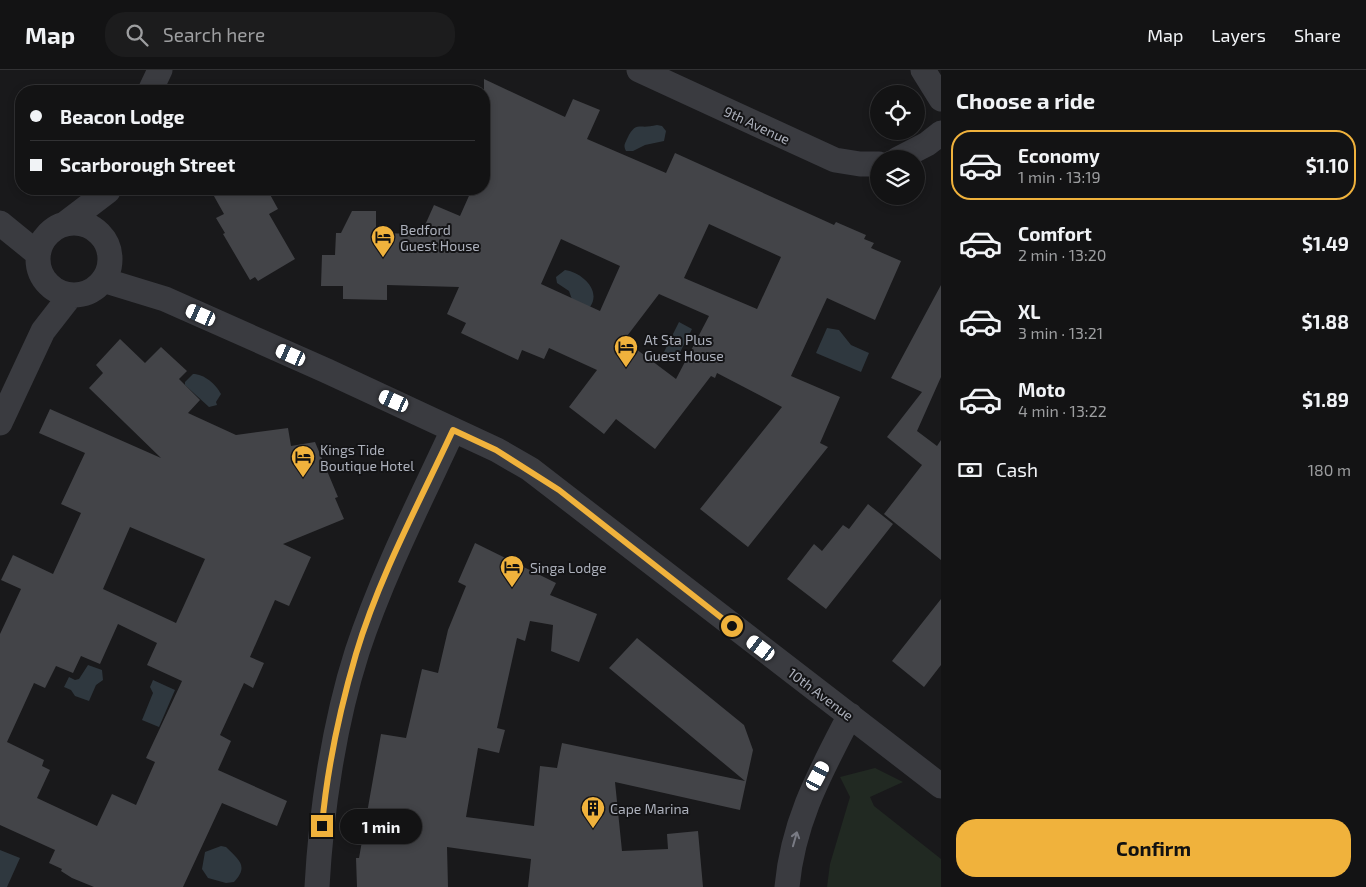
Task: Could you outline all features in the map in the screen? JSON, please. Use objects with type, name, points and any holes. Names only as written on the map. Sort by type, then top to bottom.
[{"type":"street","points":[[153,85],[160,70]]},
{"type":"street","name":"9th Avenue","points":[[639,70],[835,160],[870,164]]},
{"type":"street","points":[[922,70],[941,99]]},
{"type":"street","points":[[915,150],[941,133]]},
{"type":"street","points":[[43,331],[43,278],[38,266],[38,254],[43,240],[102,195]]},
{"type":"street","points":[[43,278],[58,291],[71,295],[86,293],[106,260],[109,195]]},
{"type":"street","points":[[3,225],[88,225],[106,260]]},
{"type":"street","points":[[3,225],[38,254]]},
{"type":"street","name":"10th Avenue","points":[[106,260],[155,296],[328,371],[496,450],[559,490],[687,592],[941,786]]},
{"type":"street","points":[[0,423],[43,331],[71,295]]},
{"type":"street","points":[[317,887],[324,810],[344,705],[357,653],[387,573],[453,430]]},
{"type":"street","points":[[787,887],[792,849],[806,802],[850,715]]},
{"type":"shaded area","points":[[662,126],[666,131],[664,141],[645,145],[633,151],[626,151],[625,143],[633,130],[639,127]]},
{"type":"shaded area","points":[[565,270],[571,271],[583,278],[592,288],[593,301],[590,307],[574,305],[569,291],[557,283],[556,277]]},
{"type":"shaded area","points":[[679,322],[692,329],[675,362],[662,356]]},
{"type":"shaded area","points":[[827,328],[839,330],[851,345],[869,353],[861,372],[816,353]]},
{"type":"shaded area","points":[[193,374],[209,380],[216,387],[221,394],[216,402],[217,405],[209,407],[185,385],[185,382]]},
{"type":"shaded area","points":[[88,665],[102,670],[103,680],[96,685],[89,701],[75,696],[71,690],[64,687],[69,677],[75,680],[79,679]]},
{"type":"shaded area","points":[[153,680],[175,690],[159,727],[142,720],[153,693],[150,687]]},
{"type":"shaded area","points":[[875,768],[903,782],[870,797],[874,806],[941,859],[941,887],[827,887],[830,864],[850,797],[840,777]]},
{"type":"shaded area","points":[[221,846],[226,847],[240,863],[241,872],[234,882],[226,883],[208,878],[202,869],[205,852]]},
{"type":"shaded area","points":[[0,850],[20,858],[7,887],[0,887]]},
{"type":"building","points":[[484,79],[565,117],[573,99],[600,110],[587,139],[666,173],[675,153],[834,225],[836,222],[866,235],[864,239],[874,243],[871,248],[901,261],[875,320],[827,298],[791,376],[840,397],[820,443],[828,447],[748,547],[700,509],[782,407],[717,373],[715,378],[711,376],[655,449],[616,419],[604,434],[569,407],[597,370],[549,348],[544,359],[522,350],[518,360],[461,333],[466,323],[447,314],[459,287],[387,285],[387,300],[343,299],[343,286],[321,286],[322,255],[335,255],[336,233],[341,233],[352,211],[376,211],[376,233],[421,234],[434,205],[460,216],[469,195],[490,195],[490,85],[484,85]],"holes":[[[709,224],[781,257],[757,309],[684,278]],[[561,239],[620,266],[600,311],[541,284]],[[659,294],[709,316],[676,379],[624,340]]]},
{"type":"building","points":[[213,195],[270,195],[278,209],[269,214],[295,259],[258,281],[255,277],[250,280],[223,234],[225,233],[216,218],[224,214]]},
{"type":"building","points":[[941,285],[941,377],[917,431],[937,446],[941,440],[941,560],[884,514],[922,465],[887,437],[922,392],[891,378]]},
{"type":"building","points":[[120,339],[145,363],[161,347],[187,371],[179,379],[200,400],[188,413],[236,435],[288,428],[291,446],[315,442],[338,497],[335,498],[344,519],[283,544],[311,557],[289,606],[275,600],[250,657],[264,663],[253,688],[244,683],[220,735],[231,741],[218,770],[287,801],[277,826],[222,803],[183,887],[94,887],[72,878],[61,871],[62,869],[49,863],[55,850],[0,825],[0,634],[21,589],[1,580],[13,555],[53,574],[81,513],[61,504],[85,453],[39,433],[50,409],[161,458],[89,388],[103,373],[96,365]],"holes":[[[130,527],[205,559],[176,623],[103,589]],[[118,624],[157,643],[147,665],[182,681],[146,758],[155,762],[136,805],[112,794],[97,826],[37,798],[50,770],[42,766],[44,760],[7,742],[34,683],[45,688],[56,666],[73,673],[81,656],[100,664]]]},
{"type":"building","points":[[868,504],[893,524],[826,609],[787,579],[814,544],[822,551],[843,525],[849,529]]},
{"type":"building","points":[[475,543],[556,583],[550,595],[597,614],[579,662],[551,651],[553,625],[530,621],[525,641],[517,638],[497,728],[505,730],[499,753],[478,748],[466,817],[534,826],[540,766],[557,768],[562,743],[745,781],[609,668],[637,638],[744,725],[753,750],[740,810],[615,782],[622,851],[668,849],[667,834],[698,831],[703,887],[528,887],[531,859],[447,847],[448,887],[357,887],[356,858],[359,858],[381,734],[406,738],[422,669],[438,673],[448,630],[466,586],[458,582]]},
{"type":"building","points":[[941,599],[941,665],[924,687],[892,661]]},
{"type":"place","name":"Bedford Guest House","points":[[383,258]]},
{"type":"place","name":"At Sta Plus Guest House","points":[[626,368]]},
{"type":"place","name":"Kings Tide Boutique Hotel","points":[[303,478]]},
{"type":"place","name":"Singa Lodge","points":[[512,588]]},
{"type":"place","name":"Cape Marina","points":[[593,829]]},
{"type":"route","points":[[322,826],[344,705],[357,653],[387,573],[453,430],[496,450],[530,469],[732,626]]}]
